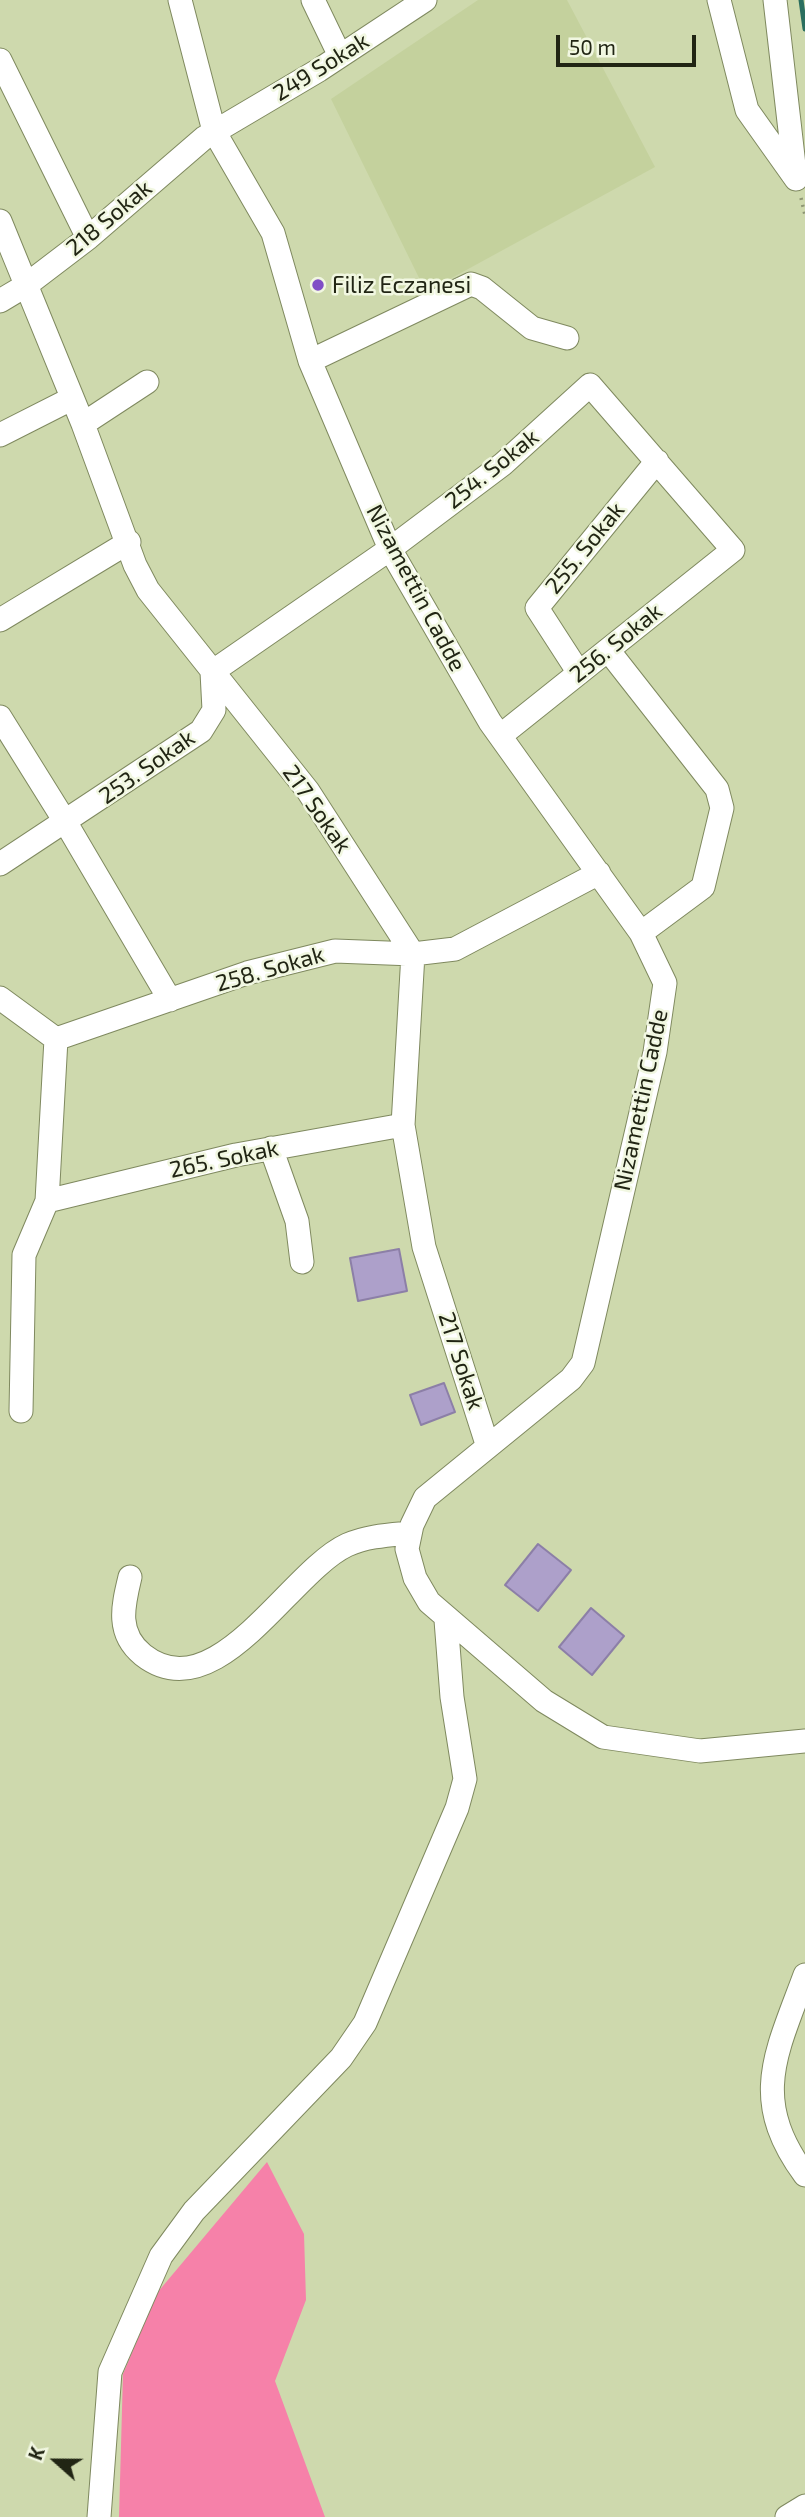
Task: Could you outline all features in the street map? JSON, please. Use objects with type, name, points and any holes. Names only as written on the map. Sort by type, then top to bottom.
[{"type":"street","name":"Nizamettin Cadde","points":[[180,0],[214,131],[272,233],[310,360],[390,550],[500,736],[641,933],[665,983],[655,1052],[635,1130],[589,1349],[571,1379],[487,1444],[425,1497],[410,1533],[407,1549],[415,1578],[429,1602],[446,1620],[544,1701],[603,1737],[700,1751],[805,1741]]},
{"type":"street","points":[[313,0],[340,56]]},
{"type":"street","name":"249 Sokak","points":[[214,131],[340,56],[425,0]]},
{"type":"street","points":[[719,0],[747,110],[796,179],[775,0]]},
{"type":"street","points":[[0,60],[88,238]]},
{"type":"street","name":"218 Sokak","points":[[0,301],[25,286],[88,238],[214,131]]},
{"type":"street","name":"217 Sokak","points":[[0,221],[83,424],[129,542],[135,565],[148,590],[308,791],[413,954],[403,1125],[424,1247],[487,1444]]},
{"type":"street","points":[[310,360],[471,284],[482,288],[532,328],[566,338]]},
{"type":"street","points":[[83,424],[147,382]]},
{"type":"street","name":"254. Sokak","points":[[390,550],[503,464],[590,385],[657,461]]},
{"type":"street","points":[[0,435],[71,399]]},
{"type":"street","name":"256. Sokak","points":[[500,736],[733,550],[657,461]]},
{"type":"street","name":"255. Sokak","points":[[579,673],[537,608],[657,461]]},
{"type":"street","points":[[0,621],[129,542]]},
{"type":"street","points":[[212,672],[390,550]]},
{"type":"street","points":[[608,650],[717,789],[722,808],[704,887],[641,933]]},
{"type":"street","name":"253. Sokak","points":[[0,864],[201,731],[214,710],[212,672]]},
{"type":"street","points":[[0,717],[66,822],[170,1000]]},
{"type":"street","name":"258. Sokak","points":[[56,1039],[247,973],[335,951],[413,954],[455,949],[599,873]]},
{"type":"street","points":[[0,998],[56,1039],[47,1201],[24,1255],[21,1411]]},
{"type":"street","name":"265. Sokak","points":[[47,1201],[271,1148],[403,1125]]},
{"type":"street","points":[[271,1148],[298,1221],[302,1262]]},
{"type":"street","points":[[130,1577],[122,1609],[123,1628],[130,1640],[153,1661],[169,1668],[188,1670],[207,1663],[234,1644],[318,1566],[346,1545],[374,1536],[410,1533]]},
{"type":"street","points":[[99,2517],[110,2372],[161,2256],[194,2211],[341,2058],[365,2023],[457,1808],[465,1779],[452,1697],[446,1620]]},
{"type":"street","points":[[805,1975],[771,2074],[773,2103],[785,2147],[805,2175]]},
{"type":"street","points":[[787,2517],[805,2506]]},
{"type":"shaded area","points":[[478,0],[567,0],[655,167],[426,292],[331,99]]},
{"type":"shaded area","points":[[267,2162],[304,2234],[306,2300],[275,2381],[325,2517],[119,2517],[123,2374],[157,2293]]},
{"type":"building","points":[[399,1249],[407,1291],[358,1301],[350,1258]]},
{"type":"building","points":[[444,1383],[455,1412],[421,1425],[410,1395]]},
{"type":"building","points":[[538,1544],[571,1570],[538,1611],[505,1585]]},
{"type":"building","points":[[591,1608],[624,1636],[592,1675],[559,1647]]},
{"type":"waterway","points":[[801,0],[805,29]]},
{"type":"place","name":"Filiz Eczanesi","points":[[318,285]]}]
